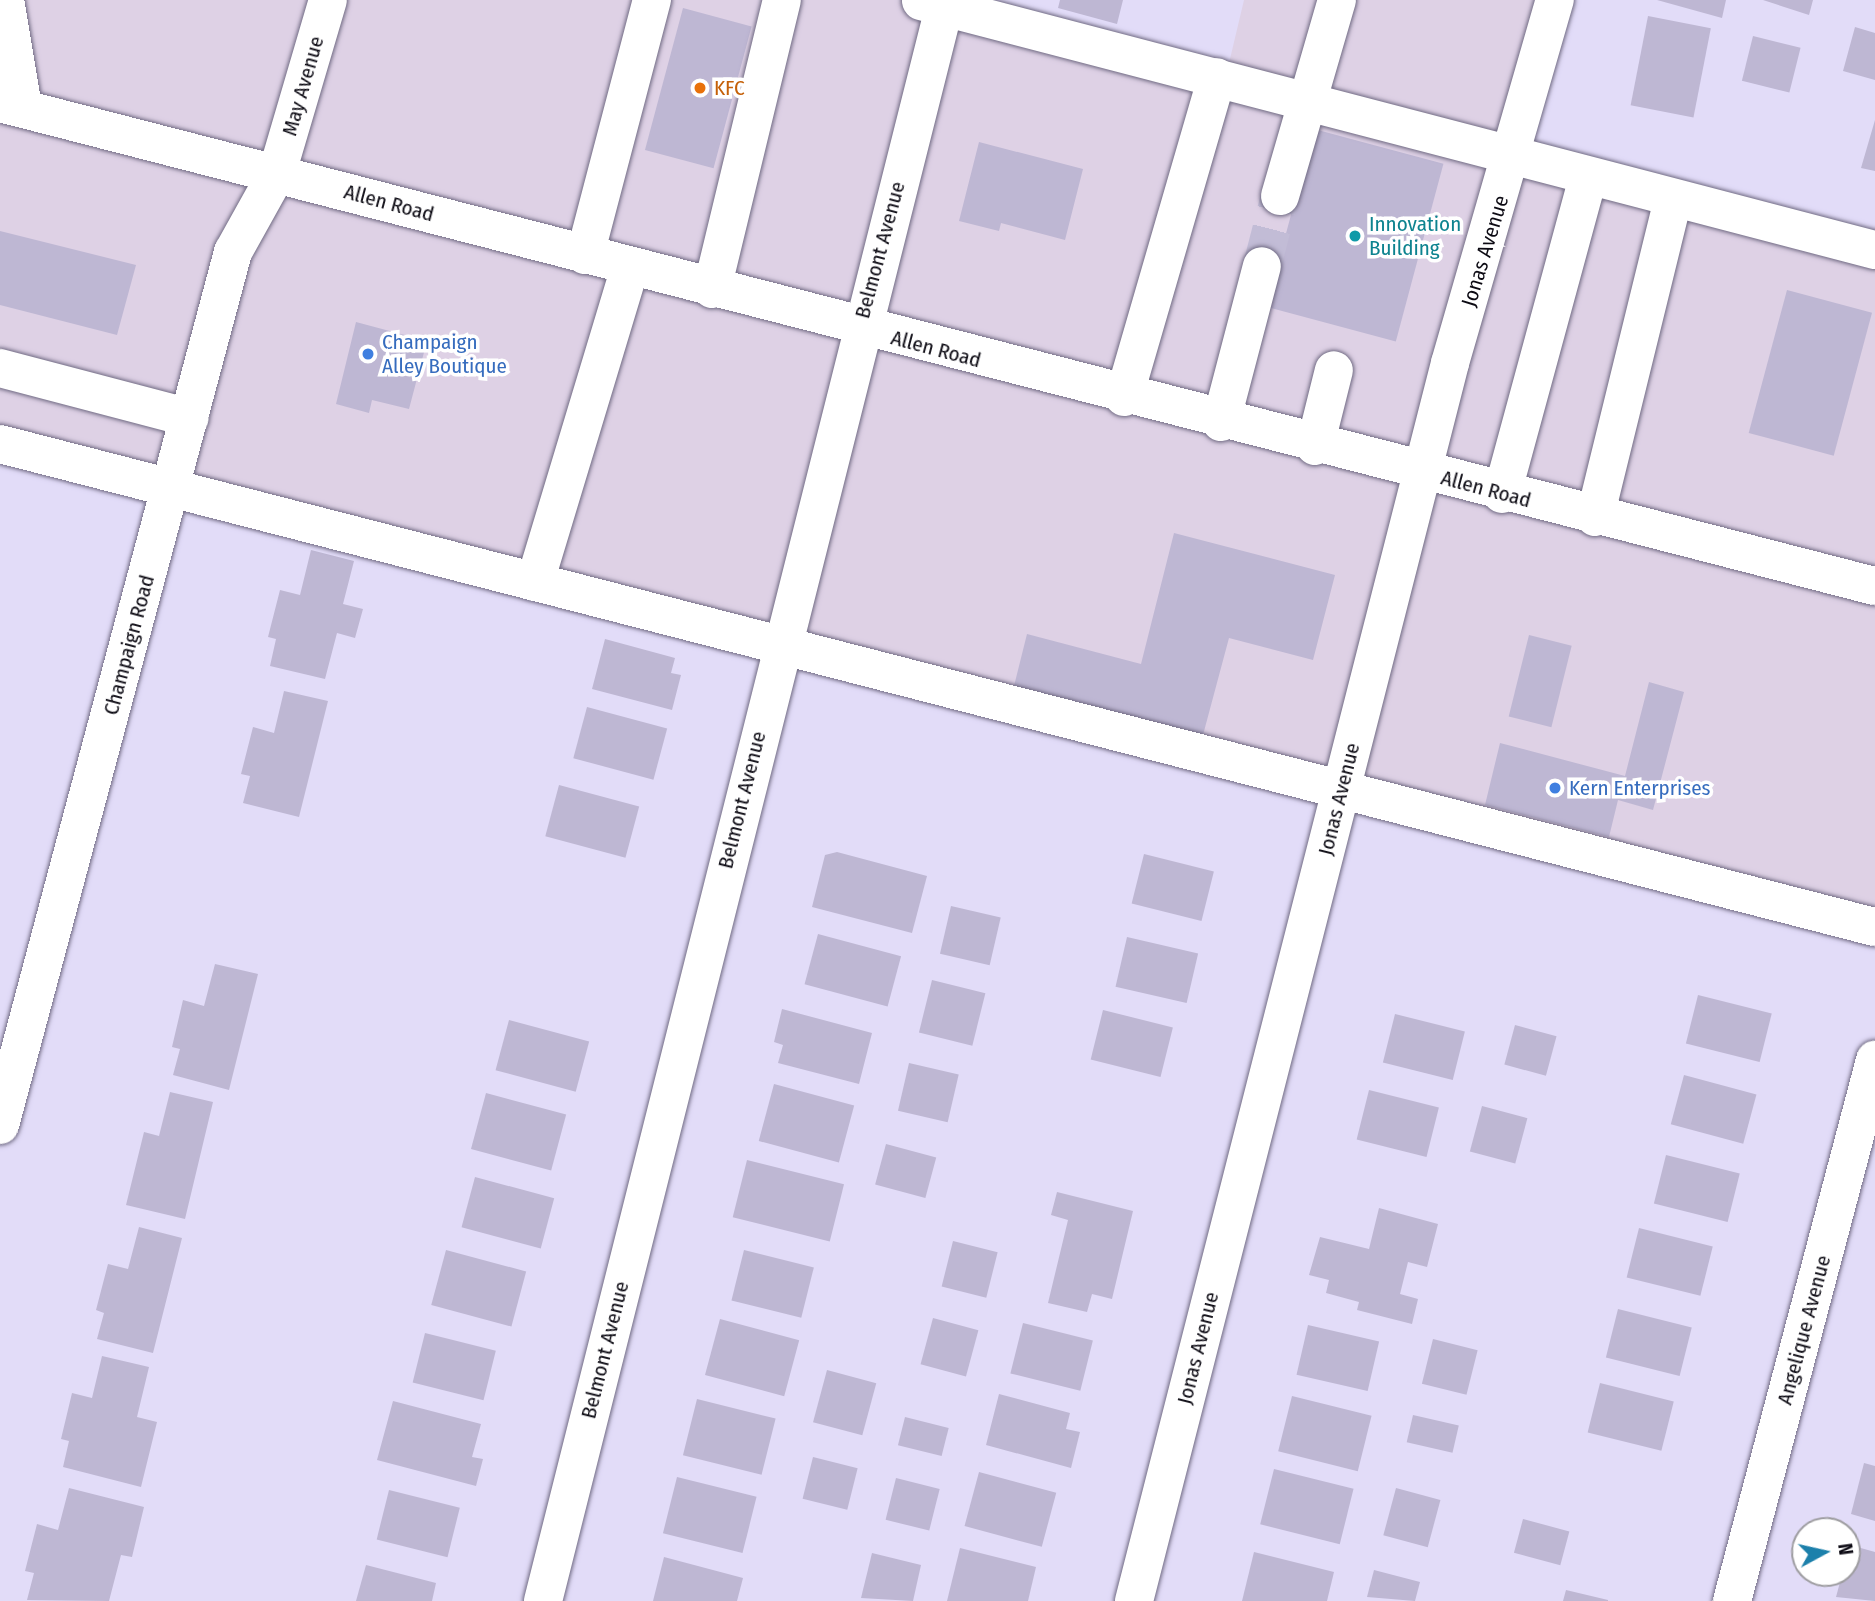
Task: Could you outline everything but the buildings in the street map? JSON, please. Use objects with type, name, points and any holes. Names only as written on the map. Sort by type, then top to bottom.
[{"type":"street","points":[[5,0],[12,105]]},
{"type":"street","name":"May Avenue","points":[[277,173],[328,0]]},
{"type":"street","points":[[586,255],[652,0]]},
{"type":"street","points":[[712,289],[782,0]]},
{"type":"street","points":[[1280,196],[1337,0]]},
{"type":"street","name":"Jonas Avenue","points":[[1133,1601],[1424,472],[1515,155],[1555,0]]},
{"type":"street","points":[[936,2],[1308,104],[1515,155],[1588,178],[1875,250]]},
{"type":"street","name":"Belmont Avenue","points":[[543,1601],[860,329],[936,2]]},
{"type":"street","points":[[1124,397],[1217,78]]},
{"type":"street","name":"Allen Road","points":[[12,105],[860,329],[1502,494],[1875,586]]},
{"type":"street","name":"Champaign Road","points":[[0,1125],[172,489],[233,252],[277,173]]},
{"type":"street","points":[[1502,494],[1588,178]]},
{"type":"street","points":[[1595,517],[1673,199]]},
{"type":"street","points":[[1221,422],[1262,266]]},
{"type":"street","points":[[535,582],[630,267]]},
{"type":"street","points":[[0,368],[190,418]]},
{"type":"street","points":[[1315,446],[1334,370]]},
{"type":"street","points":[[0,444],[1341,792],[1875,927]]},
{"type":"street","name":"Angelique Avenue","points":[[1732,1601],[1875,1060]]},
{"type":"shaded area","points":[[0,0],[919,0],[1225,80],[1244,0],[1555,0],[1515,156],[1875,250],[1875,927],[0,444]]},
{"type":"tunnel","points":[[1262,266],[1280,196]]},
{"type":"place","name":"KFC","points":[[700,88]]},
{"type":"place","name":"Innovation Building","points":[[1355,236]]},
{"type":"place","name":"Champaign Alley Boutique","points":[[368,354]]},
{"type":"place","name":"Kern Enterprises","points":[[1555,788]]}]
